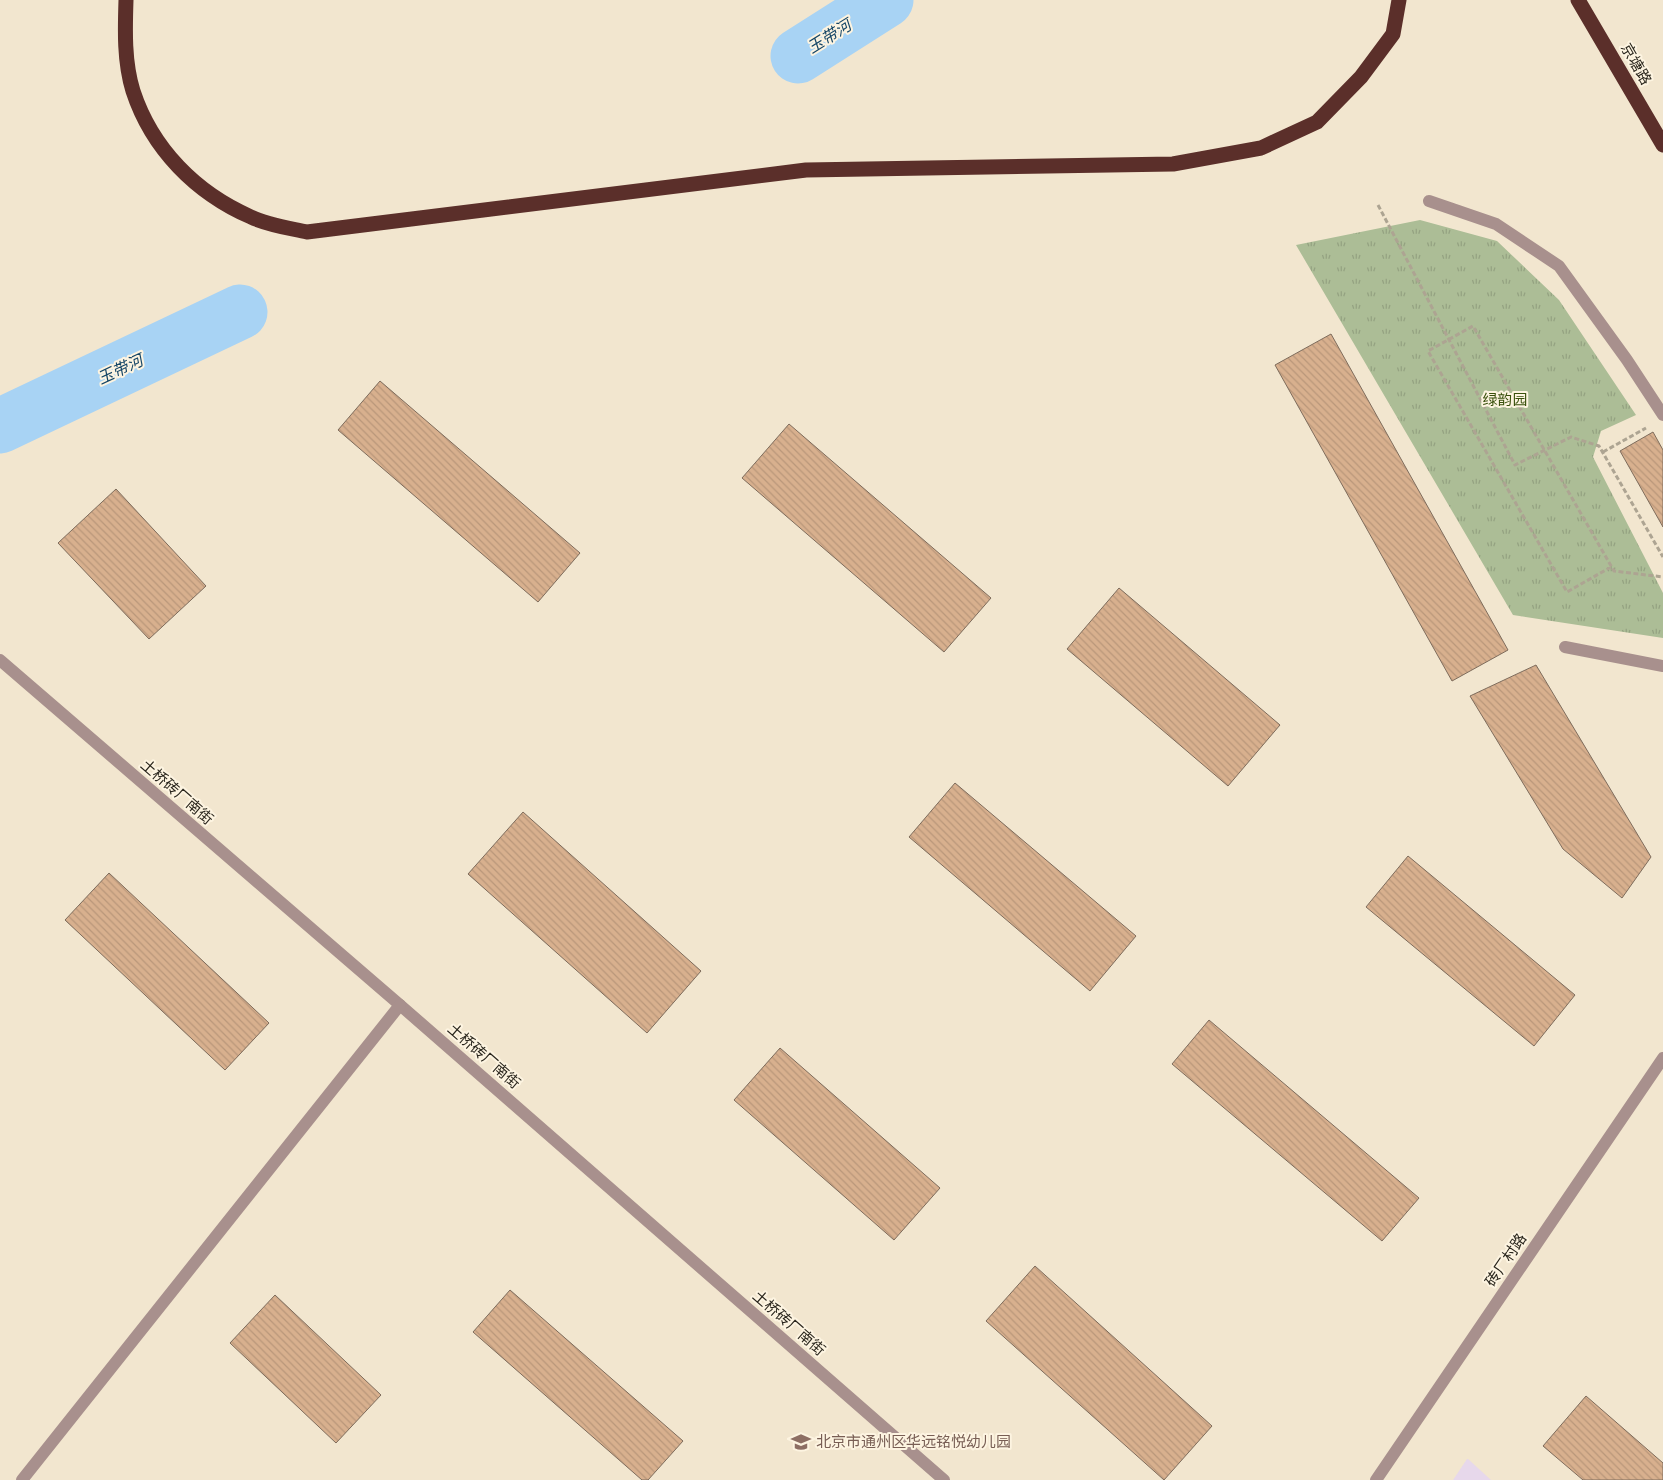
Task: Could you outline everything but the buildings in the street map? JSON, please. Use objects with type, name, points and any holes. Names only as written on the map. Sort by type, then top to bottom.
[{"type":"highway","points":[[126,0],[125,43],[133,90],[154,137],[174,165],[208,192],[252,218],[307,232],[806,170],[1173,164],[1261,148],[1317,122],[1361,76],[1393,34],[1399,0]]},
{"type":"highway","name":"京塘路","points":[[1578,0],[1663,145]]},
{"type":"street","points":[[1429,201],[1496,224],[1559,266],[1627,360],[1659,419]]},
{"type":"street","points":[[1564,647],[1663,666]]},
{"type":"street","name":"土桥砖厂南街","points":[[0,660],[400,1005],[944,1480]]},
{"type":"street","points":[[22,1480],[400,1005]]},
{"type":"street","name":"砖厂村路","points":[[1376,1480],[1663,1058]]},
{"type":"path","points":[[1378,205],[1516,464],[1571,437],[1599,446],[1663,558]]},
{"type":"path","points":[[1611,567],[1567,592],[1428,351],[1472,326],[1614,571],[1663,577]]},
{"type":"path","points":[[1603,452],[1659,419]]},
{"type":"shaded area","points":[[1468,1459],[1491,1480],[1453,1480]]},
{"type":"green space","name":"绿韵园","points":[[1420,220],[1497,241],[1559,300],[1636,415],[1601,431],[1593,457],[1663,593],[1663,638],[1513,615],[1296,245]]},
{"type":"waterway","name":"玉带河","points":[[798,56],[886,0]]},
{"type":"waterway","name":"玉带河","points":[[0,426],[240,312]]},
{"type":"place","name":"北京市通州区华远铭悦幼儿园","points":[[801,1442]]}]
